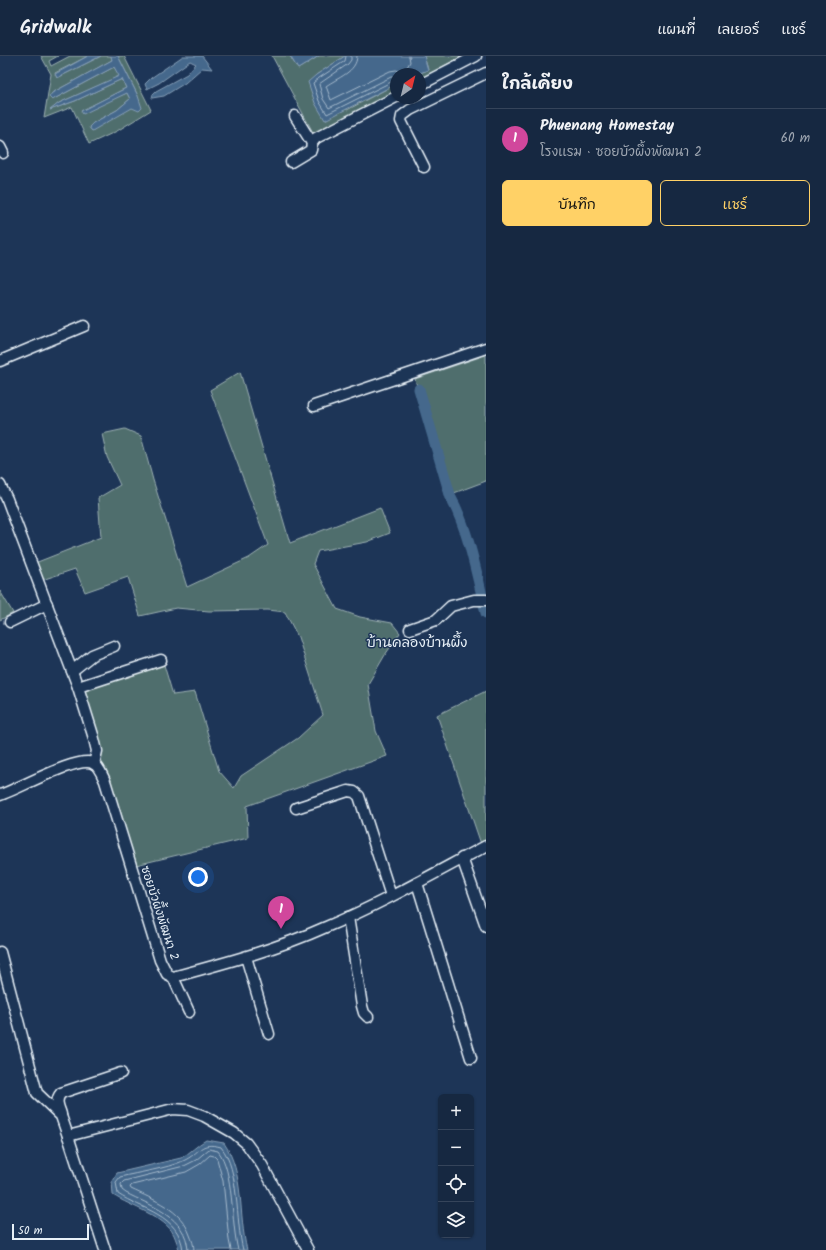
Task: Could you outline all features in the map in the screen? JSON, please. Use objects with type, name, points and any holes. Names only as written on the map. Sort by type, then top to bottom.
[{"type":"street","points":[[426,82],[476,56]]},
{"type":"street","points":[[424,167],[404,129],[401,121],[402,116],[410,110],[486,73]]},
{"type":"street","points":[[291,162],[311,150],[312,143],[316,138],[390,100]]},
{"type":"street","points":[[295,116],[312,143]]},
{"type":"street","points":[[0,360],[84,326]]},
{"type":"street","points":[[314,406],[486,348]]},
{"type":"street","points":[[0,485],[10,506],[78,687],[97,751],[94,764],[86,761],[73,764],[0,795]]},
{"type":"street","points":[[410,629],[436,620],[451,606],[474,600],[484,600]]},
{"type":"street","points":[[10,622],[47,604]]},
{"type":"street","points":[[72,671],[92,655],[114,646]]},
{"type":"street","points":[[78,687],[162,660]]},
{"type":"street","name":"ซอยบัวผึ้งพัฒนา 2","points":[[94,764],[99,769],[105,781],[160,960],[167,974],[173,977],[246,957],[326,928],[392,896],[486,846]]},
{"type":"street","points":[[296,808],[348,791],[354,792],[359,796],[392,896]]},
{"type":"street","points":[[462,858],[486,926]]},
{"type":"street","points":[[417,883],[471,1058]]},
{"type":"street","points":[[348,917],[362,1006],[364,1013],[368,1017]]},
{"type":"street","points":[[0,952],[37,1093],[62,1116]]},
{"type":"street","points":[[246,957],[269,1034]]},
{"type":"street","points":[[173,977],[189,1012]]},
{"type":"street","points":[[105,1250],[62,1116],[56,1102],[58,1096],[62,1093],[121,1073]]},
{"type":"street","points":[[68,1136],[173,1109],[188,1110],[204,1116],[234,1133],[246,1143],[262,1165],[308,1250]]},
{"type":"green space","points":[[41,56],[58,56],[49,61],[51,66],[70,56],[88,56],[55,73],[57,78],[101,56],[111,56],[112,60],[52,93],[52,100],[114,67],[120,76],[59,103],[52,109],[75,101],[122,79],[126,88],[81,111],[127,93],[130,99],[117,110],[93,123],[89,127],[92,131],[138,96],[118,56],[124,56],[151,110],[117,131],[89,144],[72,107],[44,118],[51,74]]},
{"type":"green space","points":[[272,56],[290,56],[298,69],[319,56],[345,56],[316,75],[347,110],[390,87],[390,95],[315,136]]},
{"type":"green space","points":[[424,56],[462,56],[426,76],[426,71],[428,70]]},
{"type":"green space","points":[[486,355],[486,481],[446,496],[415,379]]},
{"type":"green space","points":[[240,372],[290,543],[380,508],[390,533],[367,542],[318,551],[313,564],[337,609],[360,617],[392,623],[400,633],[368,684],[376,731],[387,756],[247,806],[248,838],[136,865],[103,768],[84,690],[164,665],[173,695],[195,692],[219,771],[234,788],[241,776],[298,738],[323,715],[298,637],[285,612],[268,610],[209,611],[176,608],[140,616],[128,577],[85,592],[75,569],[42,580],[35,563],[101,537],[98,498],[120,485],[107,457],[102,434],[125,429],[141,436],[153,480],[187,587],[249,558],[268,545],[210,390]]},
{"type":"green space","points":[[0,591],[13,613],[0,620]]},
{"type":"green space","points":[[486,691],[486,840],[481,844],[437,715]]},
{"type":"water","points":[[88,56],[101,56],[57,78],[55,74]]},
{"type":"water","points":[[111,56],[118,56],[138,96],[142,108],[139,111],[132,108],[92,131],[89,127],[93,123],[117,110],[130,99],[127,93],[83,114],[81,111],[126,88],[122,79],[75,101],[50,110],[59,103],[119,76],[114,67],[52,100],[49,97],[52,93],[112,60]]},
{"type":"water","points":[[183,56],[202,56],[212,69],[202,68],[185,83],[164,96],[152,98],[156,91],[187,74],[196,64],[190,61],[159,83],[147,89],[145,84],[151,78]]},
{"type":"water","points":[[290,56],[319,56],[298,69]]},
{"type":"water","points":[[345,56],[424,56],[428,70],[426,71],[426,68],[390,68],[390,87],[325,120],[315,103],[308,82]]},
{"type":"water","points":[[206,1140],[224,1143],[231,1155],[238,1181],[244,1237],[247,1250],[179,1250],[178,1244],[170,1228],[163,1222],[113,1195],[112,1181],[117,1173],[181,1158]]},
{"type":"waterway","points":[[419,389],[451,498],[468,539],[486,613]]},
{"type":"place","name":"Phuenang Homestay","points":[[281,929]]},
{"type":"district","name":"บ้านคลองบ้านผึ้ง","points":[[417,642]]}]
